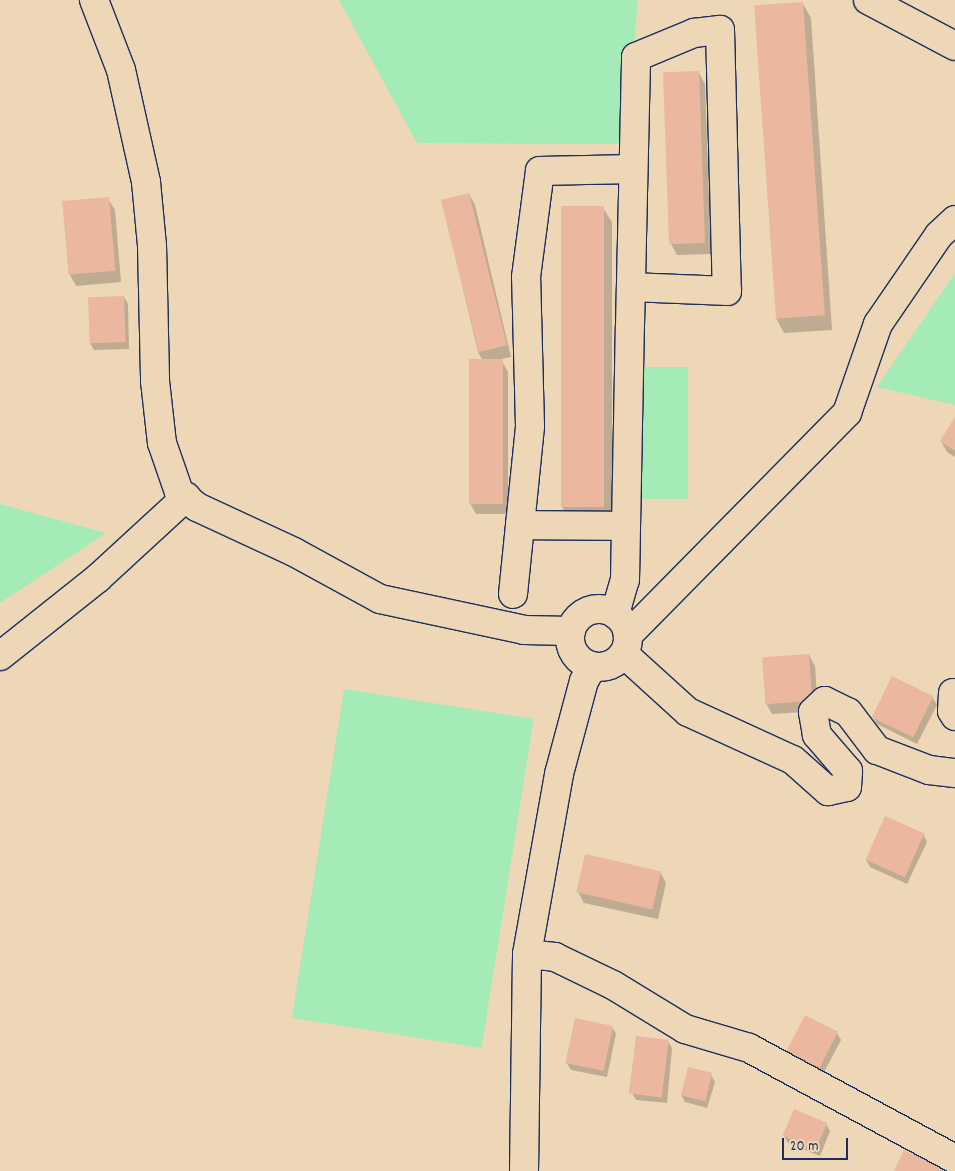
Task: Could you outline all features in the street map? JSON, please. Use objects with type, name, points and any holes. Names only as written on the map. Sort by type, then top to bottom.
[{"type":"street","points":[[94,0],[122,70],[146,182],[152,245],[156,381],[162,443],[179,492],[197,508],[294,552],[380,599],[524,630],[571,631]]},
{"type":"street","points":[[868,0],[955,46]]},
{"type":"street","points":[[630,287],[727,291],[720,30],[694,33],[636,57],[630,287],[625,580],[622,634],[610,666],[592,667],[583,663],[573,651],[570,640],[571,631],[581,616],[597,609],[622,634],[688,712],[793,760],[828,791],[846,787],[848,771],[817,735],[813,712],[825,701],[848,712],[877,750],[929,770],[955,773]]},
{"type":"street","points":[[513,594],[530,426],[526,277],[540,171],[633,169]]},
{"type":"street","points":[[622,634],[847,413],[878,324],[939,235],[955,220]]},
{"type":"street","points":[[0,656],[98,578],[186,497]]},
{"type":"street","points":[[520,525],[626,526]]},
{"type":"street","points":[[524,1171],[527,954],[559,774],[584,681],[592,667]]},
{"type":"street","points":[[527,954],[555,957],[613,985],[685,1029],[750,1048],[955,1159]]},
{"type":"green space","points":[[339,0],[638,0],[625,144],[417,143]]},
{"type":"green space","points":[[955,273],[955,405],[877,387]]},
{"type":"green space","points":[[634,367],[688,367],[688,499],[634,499]]},
{"type":"green space","points":[[0,504],[106,533],[0,603]]},
{"type":"green space","points":[[344,689],[534,719],[482,1048],[292,1018]]},
{"type":"building","points":[[803,2],[825,315],[776,319],[754,5]]},
{"type":"building","points":[[699,71],[705,243],[669,244],[663,72]]},
{"type":"building","points":[[469,193],[507,345],[479,352],[441,200]]},
{"type":"building","points":[[109,197],[115,271],[69,275],[62,201]]},
{"type":"building","points":[[561,206],[604,206],[604,507],[561,507]]},
{"type":"building","points":[[124,296],[126,342],[90,343],[88,297]]},
{"type":"building","points":[[469,359],[503,359],[503,504],[469,504]]},
{"type":"building","points":[[955,417],[955,451],[940,441]]},
{"type":"building","points":[[809,654],[812,701],[765,704],[762,657]]},
{"type":"building","points":[[892,676],[933,696],[913,738],[872,717]]},
{"type":"building","points":[[885,816],[924,833],[905,877],[865,860]]},
{"type":"building","points":[[585,854],[661,872],[652,910],[576,892]]},
{"type":"building","points":[[805,1015],[838,1032],[818,1072],[785,1055]]},
{"type":"building","points":[[575,1018],[613,1026],[604,1071],[565,1063]]},
{"type":"building","points":[[636,1036],[669,1040],[662,1098],[629,1094]]},
{"type":"building","points":[[688,1067],[712,1073],[705,1101],[681,1095]]},
{"type":"building","points":[[794,1109],[827,1123],[816,1150],[783,1136]]},
{"type":"building","points":[[904,1150],[948,1171],[894,1171]]}]
